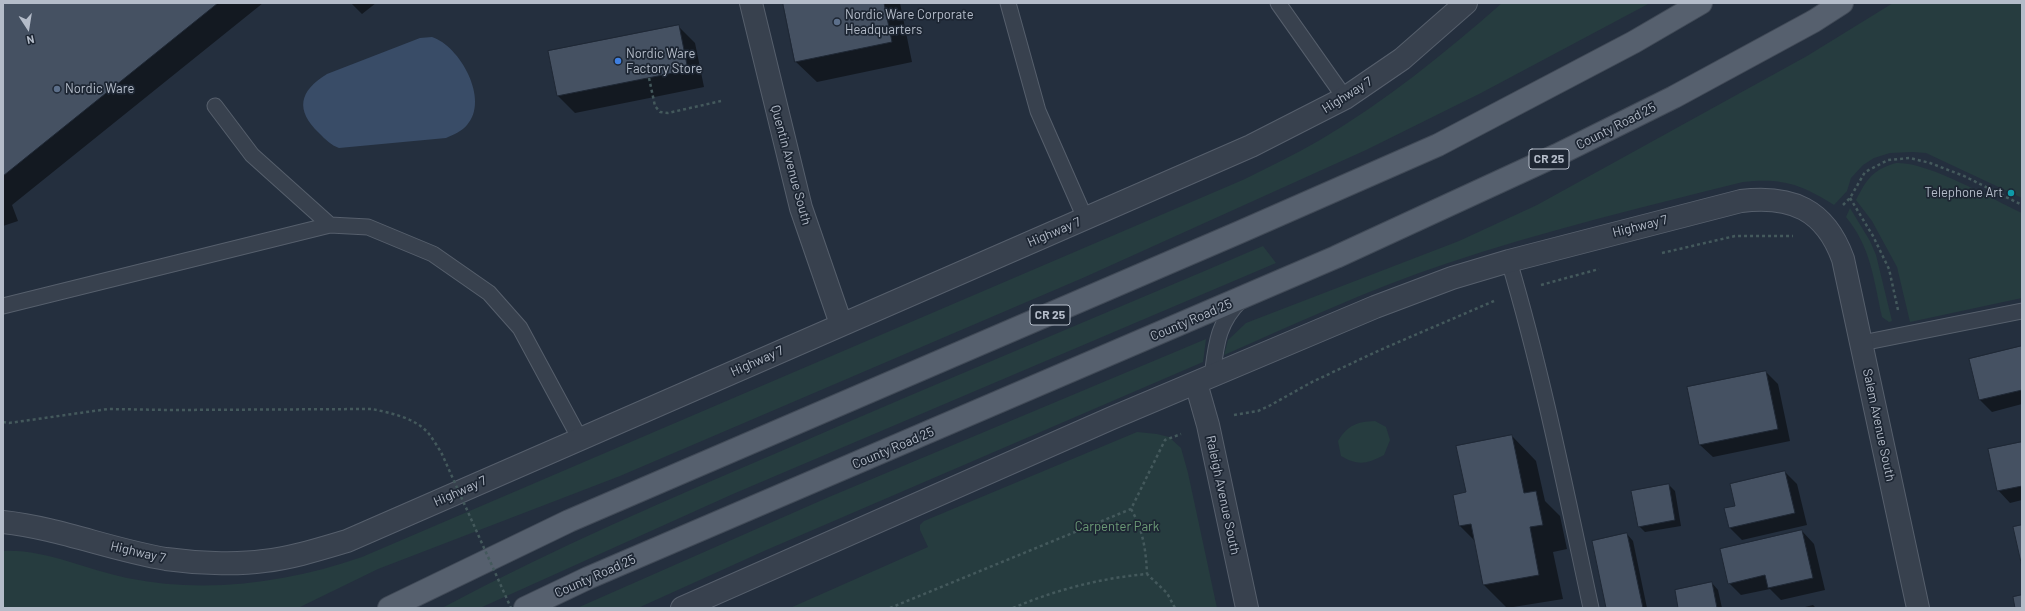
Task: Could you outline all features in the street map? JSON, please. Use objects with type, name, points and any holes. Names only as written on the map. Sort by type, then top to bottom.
[{"type":"main road","name":"CR 25","points":[[389,608],[569,521],[1211,245],[1438,145],[1634,42],[1701,3]]},
{"type":"main road","name":"County Road 25","points":[[525,608],[588,578],[1245,296],[1557,155],[1674,97],[1842,3]]},
{"type":"street","name":"Quentin Avenue South","points":[[751,3],[801,208],[841,324]]},
{"type":"street","name":"Highway 7","points":[[3,522],[31,525],[167,559],[217,563],[263,562],[308,552],[347,541],[1251,146],[1345,98],[1402,58],[1466,3]]},
{"type":"street","name":"Highway 7","points":[[682,608],[1112,418],[1375,307],[1452,278],[1509,261],[1741,201],[1764,198],[1787,202],[1810,211],[1831,234]]},
{"type":"street","name":"Salem Avenue South","points":[[1831,234],[1843,259],[1918,608]]},
{"type":"street","name":"Raleigh Avenue South","points":[[1204,380],[1208,425],[1247,608]]},
{"type":"lane","points":[[1008,3],[1038,111],[1084,218]]},
{"type":"lane","points":[[1278,3],[1345,98]]},
{"type":"lane","points":[[215,106],[252,155],[330,225]]},
{"type":"lane","points":[[3,306],[330,225],[368,227],[433,254],[490,293],[520,328],[580,439]]},
{"type":"lane","points":[[1509,261],[1518,292],[1563,477],[1591,608]]},
{"type":"lane","points":[[1204,380],[1218,334],[1230,311],[1245,296]]},
{"type":"lane","points":[[1862,343],[2022,311]]},
{"type":"path","points":[[649,78],[655,106],[660,112],[668,114],[721,101]]},
{"type":"path","points":[[1659,253],[1735,236],[1800,236],[1831,234],[1865,172],[1888,160],[1910,158],[1930,163],[1964,176],[2022,205]]},
{"type":"path","points":[[1850,198],[1873,236],[1889,269],[1902,335]]},
{"type":"path","points":[[890,608],[1131,508],[1165,440],[1238,414],[1258,411],[1312,382],[1380,350],[1518,292],[1606,267]]},
{"type":"path","points":[[3,422],[108,409],[372,409],[395,414],[414,423],[428,433],[441,452],[511,608]]},
{"type":"path","points":[[1131,508],[1139,524],[1146,548],[1147,574],[1167,593],[1175,608]]},
{"type":"path","points":[[1013,608],[1034,599],[1080,586],[1105,580],[1147,574]]},
{"type":"green space","points":[[1502,3],[1650,3],[1481,93],[1366,150],[1085,277],[620,476],[378,569],[298,608],[3,608],[3,551],[34,553],[127,578],[157,583],[186,585],[246,583],[276,579],[305,574],[362,557],[1245,179],[1311,145],[1392,93],[1459,40]]},
{"type":"green space","points":[[1893,3],[2022,3],[2022,198],[1926,153],[1890,153],[1874,158],[1863,165],[1851,178],[1847,191],[1834,205],[1801,187],[1791,184],[1769,181],[1743,182],[1556,230],[1445,264],[1361,295],[1224,355],[1228,340],[1246,323],[1459,241],[1537,205],[1807,56]]},
{"type":"green space","points":[[1896,163],[1909,164],[1942,174],[2022,213],[2022,298],[1910,322],[1897,267],[1872,221],[1856,200],[1871,176],[1881,169]]},
{"type":"green space","points":[[1850,208],[1870,241],[1876,255],[1892,321],[1889,322],[1882,317],[1874,277],[1866,252],[1861,240],[1846,217]]},
{"type":"green space","points":[[1263,246],[1276,263],[733,494],[480,608],[442,608],[527,565],[655,505]]},
{"type":"green space","points":[[1206,339],[1203,362],[764,551],[638,608],[577,608],[829,497]]},
{"type":"green space","points":[[1375,421],[1386,427],[1390,440],[1384,455],[1362,463],[1352,461],[1341,456],[1338,441],[1345,431],[1353,425]]},
{"type":"green space","name":"Carpenter Park","points":[[1137,432],[1169,437],[1181,448],[1188,473],[1217,608],[790,608],[928,547],[920,530],[920,525],[924,521]]},
{"type":"water","points":[[432,37],[442,42],[453,51],[469,75],[475,102],[473,114],[463,129],[446,138],[339,148],[326,140],[311,125],[306,116],[304,101],[306,94],[318,80],[327,74],[420,38]]},
{"type":"building","name":"Nordic Ware","points":[[3,3],[218,3],[3,176]]},
{"type":"building","name":"Nordic Ware Corporate Headquarters","points":[[783,3],[884,3],[892,42],[795,62]]},
{"type":"building","name":"Nordic Ware Factory Store","points":[[679,25],[688,70],[557,96],[548,51]]},
{"type":"building","points":[[2022,346],[2022,390],[1979,400],[1969,359]]},
{"type":"building","points":[[1766,371],[1778,429],[1699,445],[1687,387]]},
{"type":"building","points":[[1512,435],[1524,493],[1536,491],[1543,525],[1530,527],[1539,575],[1483,585],[1471,524],[1459,526],[1453,495],[1466,492],[1456,446]]},
{"type":"building","points":[[2022,442],[2022,486],[1997,491],[1988,449]]},
{"type":"building","points":[[1785,471],[1795,513],[1729,528],[1724,508],[1735,506],[1730,484]]},
{"type":"building","points":[[1669,484],[1675,520],[1638,527],[1631,491]]},
{"type":"building","points":[[2022,525],[2022,567],[2013,527]]},
{"type":"building","points":[[1802,530],[1813,578],[1768,588],[1765,575],[1728,584],[1720,549]]},
{"type":"building","points":[[1627,533],[1643,608],[1606,608],[1592,541]]},
{"type":"building","points":[[1712,582],[1717,608],[1678,608],[1675,590]]},
{"type":"building","points":[[2022,595],[2022,608],[2015,608],[2013,597]]},
{"type":"place","name":"Nordic Ware Corporate Headquarters","points":[[837,22]]},
{"type":"place","name":"Nordic Ware Factory Store","points":[[618,61]]},
{"type":"place","name":"Nordic Ware","points":[[57,89]]},
{"type":"place","name":"Telephone Art","points":[[2011,193]]}]
